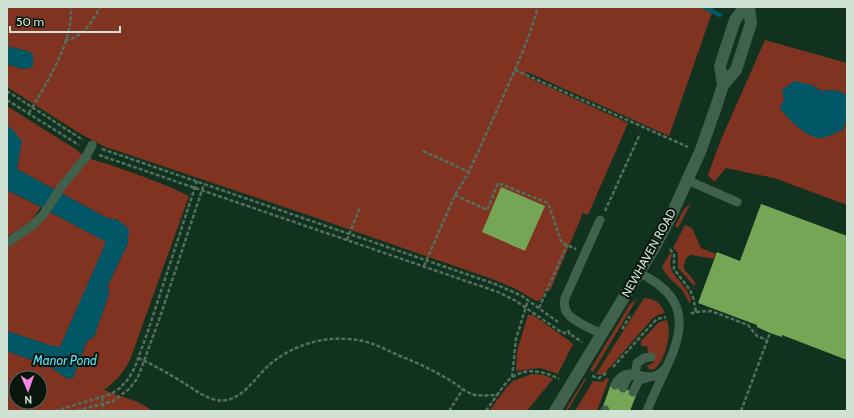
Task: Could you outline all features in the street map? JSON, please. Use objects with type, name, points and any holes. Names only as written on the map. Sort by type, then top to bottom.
[{"type":"street","name":"NEWHAVEN ROAD","points":[[723,85],[720,66],[735,20],[745,7]]},
{"type":"street","name":"NEWHAVEN ROAD","points":[[555,411],[639,273],[671,216],[700,152],[723,85],[736,70],[751,24],[750,7]]},
{"type":"lane","points":[[7,243],[33,225],[46,211],[58,191],[86,157],[90,148]]},
{"type":"lane","points":[[687,180],[736,202]]},
{"type":"lane","points":[[600,220],[565,298],[565,310],[571,317],[602,334]]},
{"type":"lane","points":[[639,273],[652,279],[670,295],[676,304],[680,326],[678,338],[668,366],[655,390],[647,411]]},
{"type":"lane","points":[[635,374],[637,363],[644,358],[651,357]]},
{"type":"lane","points":[[633,392],[639,380],[658,375],[668,366]]},
{"type":"lane","points":[[619,387],[621,376],[625,374],[635,374],[647,378]]},
{"type":"path","points":[[29,113],[61,53],[71,17],[71,7]]},
{"type":"path","points":[[65,40],[71,40],[78,37],[92,20],[100,7]]},
{"type":"path","points":[[424,266],[454,195],[469,172],[515,70],[528,38],[538,7]]},
{"type":"path","points":[[515,70],[700,152]]},
{"type":"path","points":[[7,91],[104,157],[498,292],[512,299],[562,332],[570,334],[593,348]]},
{"type":"path","points":[[7,100],[90,148],[198,181],[495,284],[528,300],[564,326],[570,334]]},
{"type":"path","points":[[600,220],[640,134]]},
{"type":"path","points":[[684,152],[689,140]]},
{"type":"path","points":[[422,151],[469,172]]},
{"type":"path","points":[[55,411],[115,392],[124,384],[132,373],[198,181]]},
{"type":"path","points":[[454,195],[487,210],[498,183],[548,203],[562,243],[585,253]]},
{"type":"path","points":[[77,411],[118,398],[137,379],[145,361],[204,184]]},
{"type":"path","points":[[346,240],[360,207]]},
{"type":"path","points":[[539,308],[567,245]]},
{"type":"path","points":[[670,249],[674,255],[674,269],[690,290],[696,312]]},
{"type":"path","points":[[486,411],[512,377],[516,339],[528,300]]},
{"type":"path","points":[[581,369],[595,378],[602,378],[657,319],[696,312],[711,311],[748,325],[757,336],[767,340]]},
{"type":"path","points":[[741,411],[770,333]]},
{"type":"path","points":[[138,358],[207,398],[226,400],[241,393],[272,362],[293,350],[321,340],[344,338],[355,339],[367,341],[377,345],[448,378],[463,389],[475,394],[496,396]]},
{"type":"path","points":[[577,348],[581,341]]},
{"type":"path","points":[[512,377],[536,371],[548,373],[561,378],[556,385]]},
{"type":"path","points":[[449,411],[463,389]]},
{"type":"path","points":[[102,397],[104,411]]},
{"type":"shaded area","points":[[7,7],[714,7],[669,136],[527,72],[525,76],[628,123],[588,215],[583,213],[550,291],[546,289],[541,300],[536,301],[516,289],[495,280],[103,146],[79,133],[7,87],[7,64],[22,69],[33,67],[33,54],[7,46]]},
{"type":"shaded area","points":[[765,40],[847,63],[847,96],[838,91],[821,91],[812,85],[784,100],[780,108],[786,116],[807,134],[843,130],[847,117],[847,205],[774,178],[726,168],[714,182],[708,175],[720,142]]},
{"type":"shaded area","points":[[7,106],[86,157],[146,177],[189,196],[130,360],[119,376],[104,390],[138,402],[153,411],[7,411],[7,351],[49,366],[68,379],[73,378],[87,341],[94,337],[109,294],[108,285],[128,243],[118,220],[107,218],[17,169],[19,156],[11,128],[7,126]]},
{"type":"shaded area","points":[[7,190],[41,207],[31,221],[7,237]]},
{"type":"shaded area","points":[[691,203],[678,228],[675,226],[684,209]]},
{"type":"shaded area","points":[[50,212],[107,242],[60,347],[52,346],[7,331],[7,248],[37,225]]},
{"type":"shaded area","points":[[685,225],[692,228],[701,248],[716,254],[714,259],[692,255],[686,258],[684,269],[695,282],[695,287],[678,268],[678,253],[673,248]]},
{"type":"shaded area","points":[[670,253],[672,255],[670,265],[671,269],[688,292],[691,299],[690,304],[682,290],[668,277],[662,267]]},
{"type":"shaded area","points":[[644,298],[657,302],[665,313],[652,319],[605,373],[600,375],[596,374]]},
{"type":"shaded area","points":[[637,299],[593,372],[590,370],[630,304]]},
{"type":"shaded area","points":[[528,315],[533,315],[573,345],[558,374],[540,368],[516,371],[517,351]]},
{"type":"shaded area","points":[[667,320],[669,333],[665,352],[655,369],[650,370],[647,366],[654,362],[653,353],[648,353],[647,346],[641,346],[641,341],[659,322]]},
{"type":"shaded area","points":[[532,374],[543,375],[553,379],[527,411],[489,411],[513,381]]},
{"type":"shaded area","points":[[585,378],[586,379],[568,410],[566,409]]},
{"type":"shaded area","points":[[607,378],[609,379],[597,411],[575,411],[593,381],[602,382]]},
{"type":"water","points":[[7,46],[33,54],[33,67],[22,69],[7,64]]},
{"type":"water","points":[[794,81],[812,85],[821,91],[838,91],[847,96],[847,117],[843,130],[819,138],[808,134],[792,122],[780,108],[784,100],[782,90]]},
{"type":"water","name":"Manor Pond","points":[[7,126],[11,128],[22,141],[17,169],[107,218],[118,220],[129,229],[128,243],[108,285],[109,294],[94,337],[87,341],[73,378],[68,379],[49,366],[7,351],[7,331],[52,346],[60,347],[106,242],[7,190]]},
{"type":"building","points":[[501,187],[545,206],[525,251],[482,232]]},
{"type":"building","points":[[761,204],[847,236],[847,360],[782,335],[782,337],[770,333],[757,327],[757,325],[698,303],[717,252],[740,261]]},
{"type":"building","points":[[611,384],[637,393],[630,411],[609,411],[602,409]]},
{"type":"waterway","points":[[704,7],[720,15]]}]
